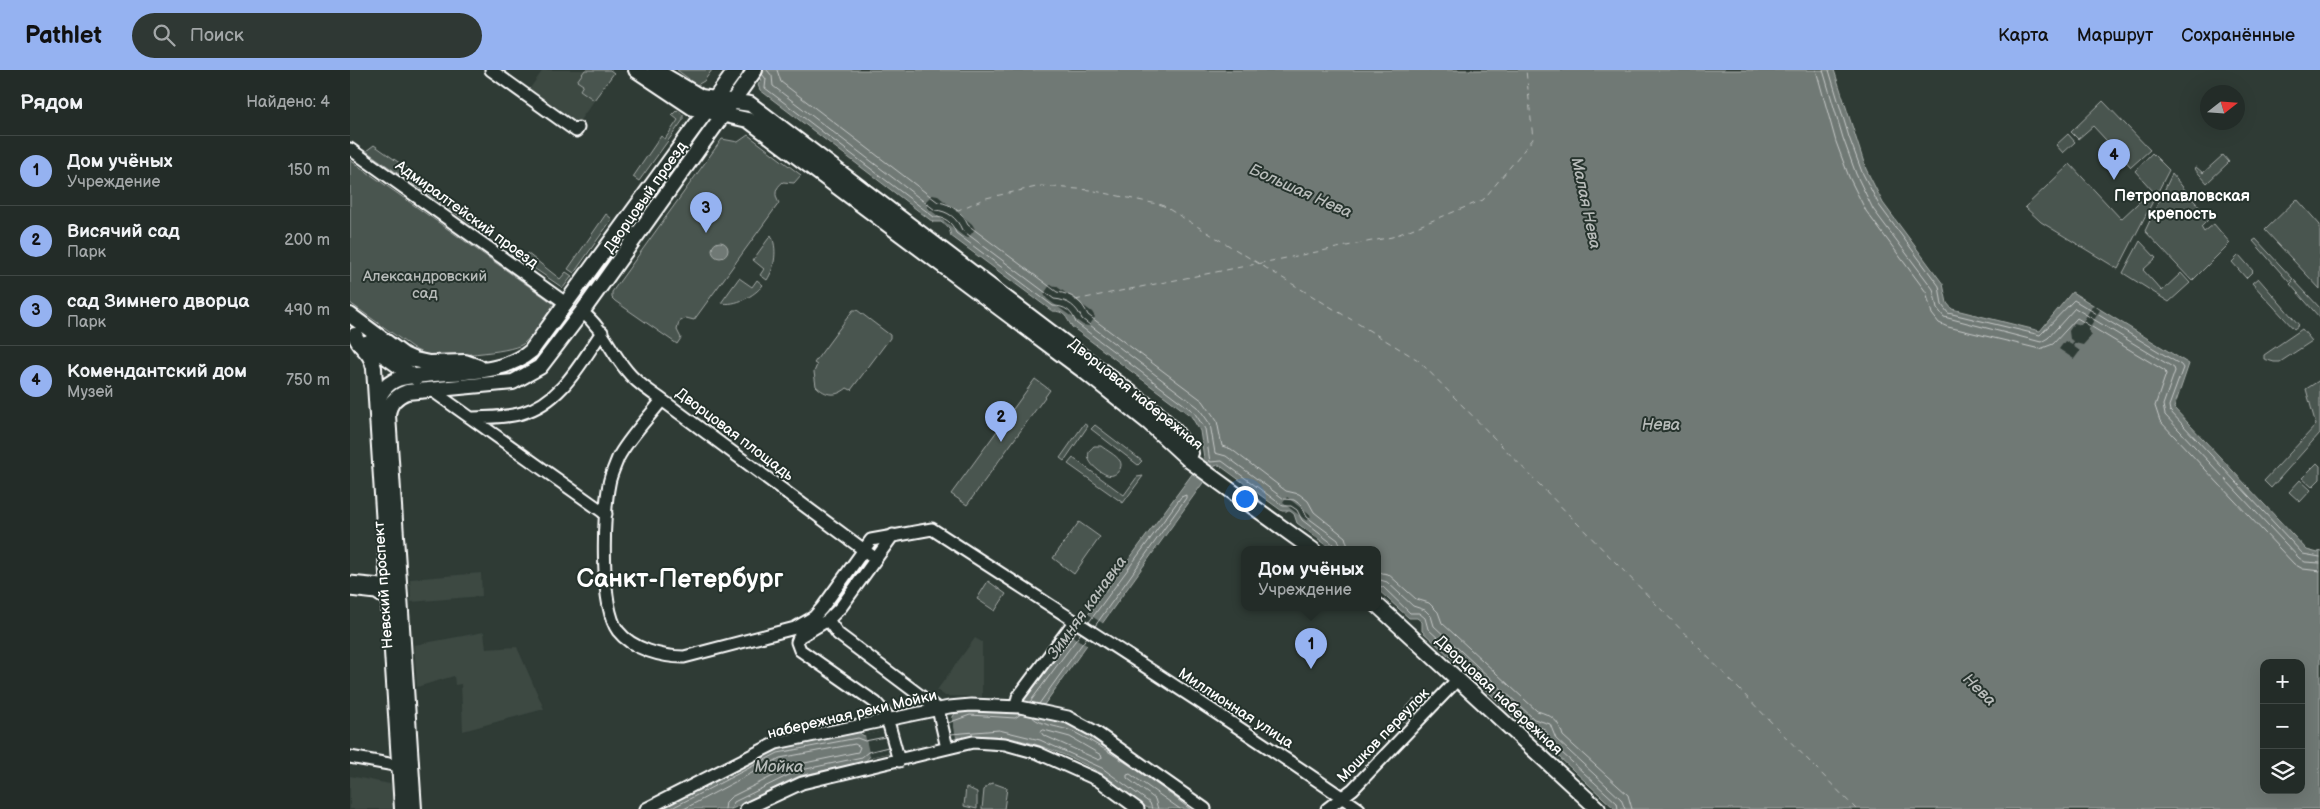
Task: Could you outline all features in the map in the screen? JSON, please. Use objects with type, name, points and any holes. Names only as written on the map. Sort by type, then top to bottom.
[{"type":"main road","name":"Дворцовая набережная","points":[[636,70],[681,102],[704,112],[724,114],[748,120],[1092,378],[1149,423],[1196,464]]},
{"type":"main road","name":"Дворцовая набережная","points":[[655,70],[701,97],[734,100],[750,104],[1156,412],[1175,431],[1196,464]]},
{"type":"main road","name":"Дворцовый проезд","points":[[567,304],[736,70]]},
{"type":"main road","name":"Дворцовый проезд","points":[[582,312],[754,72]]},
{"type":"main road","points":[[413,376],[485,369],[512,363],[527,355],[539,343],[567,304]]},
{"type":"main road","points":[[352,333],[430,389],[503,383],[522,378],[547,359],[582,312]]},
{"type":"main road","points":[[350,315],[404,355],[415,360],[429,363],[465,362],[485,369]]},
{"type":"main road","name":"Невский проспект","points":[[352,333],[357,342],[366,349],[371,357],[377,412],[388,596],[406,763],[414,809]]},
{"type":"main road","name":"Невский проспект","points":[[377,412],[378,400],[386,387],[397,380],[413,376]]},
{"type":"main road","name":"Невский проспект","points":[[402,809],[406,763],[401,610],[388,413],[392,402],[401,394],[430,389]]},
{"type":"main road","points":[[1196,464],[1308,546]]},
{"type":"main road","name":"Дворцовая набережная","points":[[1381,609],[1598,809]]},
{"type":"street","points":[[490,70],[576,131],[578,128]]},
{"type":"street","name":"Адмиралтейский проезд","points":[[350,149],[567,304]]},
{"type":"street","points":[[582,312],[602,332],[627,371],[637,382],[662,400]]},
{"type":"street","points":[[471,418],[522,413],[550,400],[564,387],[602,332]]},
{"type":"street","points":[[430,389],[606,514]]},
{"type":"street","name":"Дворцовая площадь","points":[[662,400],[864,550],[822,608],[805,623],[779,632],[684,657],[667,657],[630,641],[619,632],[611,619],[606,599],[606,514],[609,482],[619,457],[662,400]]},
{"type":"street","points":[[876,559],[864,550],[871,540],[932,529],[1077,624],[1018,697],[1018,706]]},
{"type":"street","points":[[893,535],[841,607],[828,620],[799,638],[798,647],[876,703],[886,714],[898,756]]},
{"type":"street","points":[[350,582],[376,584],[401,610]]},
{"type":"street","points":[[350,590],[388,596]]},
{"type":"street","points":[[828,620],[838,634],[939,714],[946,745]]},
{"type":"street","name":"Миллионная улица","points":[[1077,624],[1212,709],[1359,809]]},
{"type":"street","name":"Мошков переулок","points":[[1327,809],[1353,789],[1458,679]]},
{"type":"street","name":"набережная реки Мойки","points":[[646,809],[776,743],[890,725],[971,705],[1018,706],[1068,717],[1094,731],[1205,809]]},
{"type":"street","points":[[746,809],[802,783],[898,756],[946,745],[973,742],[1005,744],[1029,751],[1098,780],[1138,809]]},
{"type":"street","points":[[350,757],[406,763]]},
{"type":"shaded area","points":[[543,70],[610,70],[614,73],[576,126],[528,91]]},
{"type":"shaded area","points":[[481,573],[482,596],[411,602],[410,579]]},
{"type":"shaded area","points":[[484,632],[486,649],[517,647],[544,709],[463,731],[461,684],[455,685],[454,676],[417,687],[414,645]]},
{"type":"shaded area","points":[[975,638],[982,642],[982,697],[945,696],[937,690]]},
{"type":"shaded area","points":[[350,776],[390,784],[392,788],[393,809],[350,809]]},
{"type":"green space","points":[[585,70],[610,70],[614,73],[594,100],[580,90],[583,85],[577,81]]},
{"type":"green space","points":[[677,70],[712,70],[704,81],[697,85],[688,81],[689,79]]},
{"type":"green space","points":[[2103,101],[2150,150],[2131,167],[2093,126],[2078,139],[2071,132]]},
{"type":"green space","points":[[677,110],[683,115],[683,120],[639,181],[633,177],[661,136],[665,139],[678,120],[672,115]]},
{"type":"green space","points":[[2068,134],[2075,142],[2063,153],[2056,145]]},
{"type":"green space","points":[[748,135],[801,175],[794,183],[783,182],[778,187],[776,197],[779,203],[694,320],[686,318],[679,322],[677,330],[681,338],[677,344],[615,301],[612,298],[612,292],[722,139],[738,142]]},
{"type":"green space","points":[[374,145],[452,200],[451,202],[489,226],[484,233],[412,183],[416,177],[414,176],[410,182],[366,151]]},
{"type":"green space","points":[[2152,153],[2169,170],[2118,269],[2041,222],[2025,207],[2070,164],[2121,219],[2152,190],[2135,171]]},
{"type":"green space","points":[[2223,155],[2229,162],[2207,183],[2194,168],[2196,167],[2203,173]]},
{"type":"green space","name":"Александровский сад","points":[[350,160],[554,304],[540,325],[523,344],[491,352],[461,355],[427,355],[416,350],[350,303]]},
{"type":"green space","points":[[2172,174],[2209,219],[2201,227],[2204,232],[2214,224],[2230,243],[2192,281],[2145,231]]},
{"type":"green space","points":[[2297,199],[2320,225],[2320,289],[2265,230]]},
{"type":"green space","points":[[606,214],[612,219],[574,273],[568,269]]},
{"type":"green space","points":[[771,235],[775,258],[767,280],[760,275],[764,269],[753,260]]},
{"type":"green space","points":[[2256,239],[2293,279],[2289,282],[2253,241]]},
{"type":"green space","points":[[2140,241],[2156,258],[2143,270],[2162,291],[2181,273],[2190,283],[2169,302],[2123,273]]},
{"type":"green space","points":[[527,253],[560,279],[566,272],[572,276],[563,288],[522,260]]},
{"type":"green space","points":[[2239,255],[2253,271],[2246,278],[2232,262]]},
{"type":"green space","points":[[739,278],[752,287],[757,280],[763,285],[755,293],[739,302],[721,303]]},
{"type":"green space","points":[[2258,278],[2299,325],[2294,329],[2252,283]]},
{"type":"green space","points":[[2294,280],[2320,308],[2320,318],[2290,284]]},
{"type":"green space","points":[[853,310],[857,310],[890,335],[890,338],[851,390],[847,388],[835,394],[824,392],[816,386],[814,372],[817,365],[814,363]]},
{"type":"green space","points":[[2302,329],[2312,341],[2280,362],[2264,359],[2264,355]]},
{"type":"green space","points":[[1035,379],[1050,390],[967,505],[951,494]]},
{"type":"green space","points":[[2320,380],[2320,433],[2271,488],[2264,481],[2316,425],[2306,389]]},
{"type":"green space","points":[[1084,424],[1088,426],[1064,461],[1060,458]]},
{"type":"green space","points":[[1095,425],[1142,461],[1138,465],[1091,429]]},
{"type":"green space","points":[[1094,446],[1101,446],[1120,461],[1121,467],[1116,474],[1110,476],[1094,467],[1088,454]]},
{"type":"green space","points":[[1073,458],[1124,495],[1137,477],[1143,476],[1123,503],[1068,464]]},
{"type":"green space","points":[[2317,463],[2320,466],[2320,479],[2312,487],[2302,478]]},
{"type":"green space","points":[[2300,480],[2311,490],[2300,502],[2289,492]]},
{"type":"green space","points":[[1079,522],[1100,537],[1074,574],[1053,558]]},
{"type":"green space","points":[[988,581],[1006,594],[995,611],[977,599]]},
{"type":"green space","points":[[1414,699],[1422,707],[1406,724],[1398,716]]},
{"type":"green space","points":[[993,783],[1007,788],[1004,809],[982,809],[984,790]]},
{"type":"green space","points":[[966,787],[977,792],[977,809],[964,806]]},
{"type":"water","name":"Нева","points":[[748,70],[1834,70],[1866,169],[1883,203],[1943,284],[1947,303],[1952,309],[2040,331],[2072,292],[2189,364],[2174,408],[2307,550],[2318,553],[2320,550],[2320,809],[1615,809],[1545,744],[1542,733],[1530,731],[1422,631],[1422,622],[1417,618],[1409,618],[1381,593],[1381,546],[1328,546],[1297,523],[1294,514],[1290,511],[1282,511],[1219,465],[1215,466],[1036,716],[1066,723],[1090,735],[1198,809],[1148,808],[1099,772],[1067,756],[1031,743],[1013,739],[977,736],[961,739],[957,737],[869,757],[865,762],[799,776],[732,809],[660,809],[777,748],[858,732],[864,736],[953,717],[955,713],[970,710],[1015,713],[1204,458],[1200,431],[1191,416],[1072,327],[1062,313],[1052,311],[951,236],[949,228],[941,222],[933,222],[760,90],[758,85],[761,80]]},
{"type":"water","points":[[720,242],[726,244],[728,250],[726,256],[720,258],[714,256],[712,250],[714,244]]},
{"type":"pier","points":[[932,195],[938,196],[972,224],[975,229],[968,238],[928,208],[925,202]]},
{"type":"pier","points":[[1050,285],[1056,286],[1092,312],[1095,317],[1089,326],[1083,325],[1047,299],[1044,294]]},
{"type":"pier","points":[[2093,305],[2100,310],[2088,330],[2092,335],[2083,345],[2075,343],[2073,346],[2080,351],[2074,359],[2059,349],[2065,341],[2072,345],[2074,341],[2070,339],[2069,331],[2074,323],[2081,325]]},
{"type":"pier","points":[[1287,497],[1311,516],[1307,521],[1283,503]]},
{"type":"pier","points":[[1088,614],[1104,624],[1088,646],[1072,636]]},
{"type":"pier","points":[[952,716],[956,738],[870,757],[865,735]]},
{"type":"ferry route","points":[[1075,300],[1392,237],[1483,200],[1533,139],[1526,70]]},
{"type":"ferry route","points":[[956,211],[986,198],[1041,186],[1090,190],[1162,205],[1418,360],[1856,809]]},
{"type":"place","name":"Комендантский дом","points":[[2114,180]]},
{"type":"place","name":"сад Зимнего дворца","points":[[706,233]]},
{"type":"place","name":"Висячий сад","points":[[1001,442]]},
{"type":"place","name":"Дом учёных","points":[[1311,669]]},
{"type":"district","name":"Петропавловская крепость","points":[[2182,204]]},
{"type":"district","name":"Санкт-Петербург","points":[[680,578]]},
{"type":"water label","name":"Большая Нева","points":[[1301,190]]},
{"type":"water label","name":"Малая Нева","points":[[1587,203]]},
{"type":"water label","name":"Зимняя канавка","points":[[1086,607]]},
{"type":"water label","name":"Мойка","points":[[779,766]]}]
